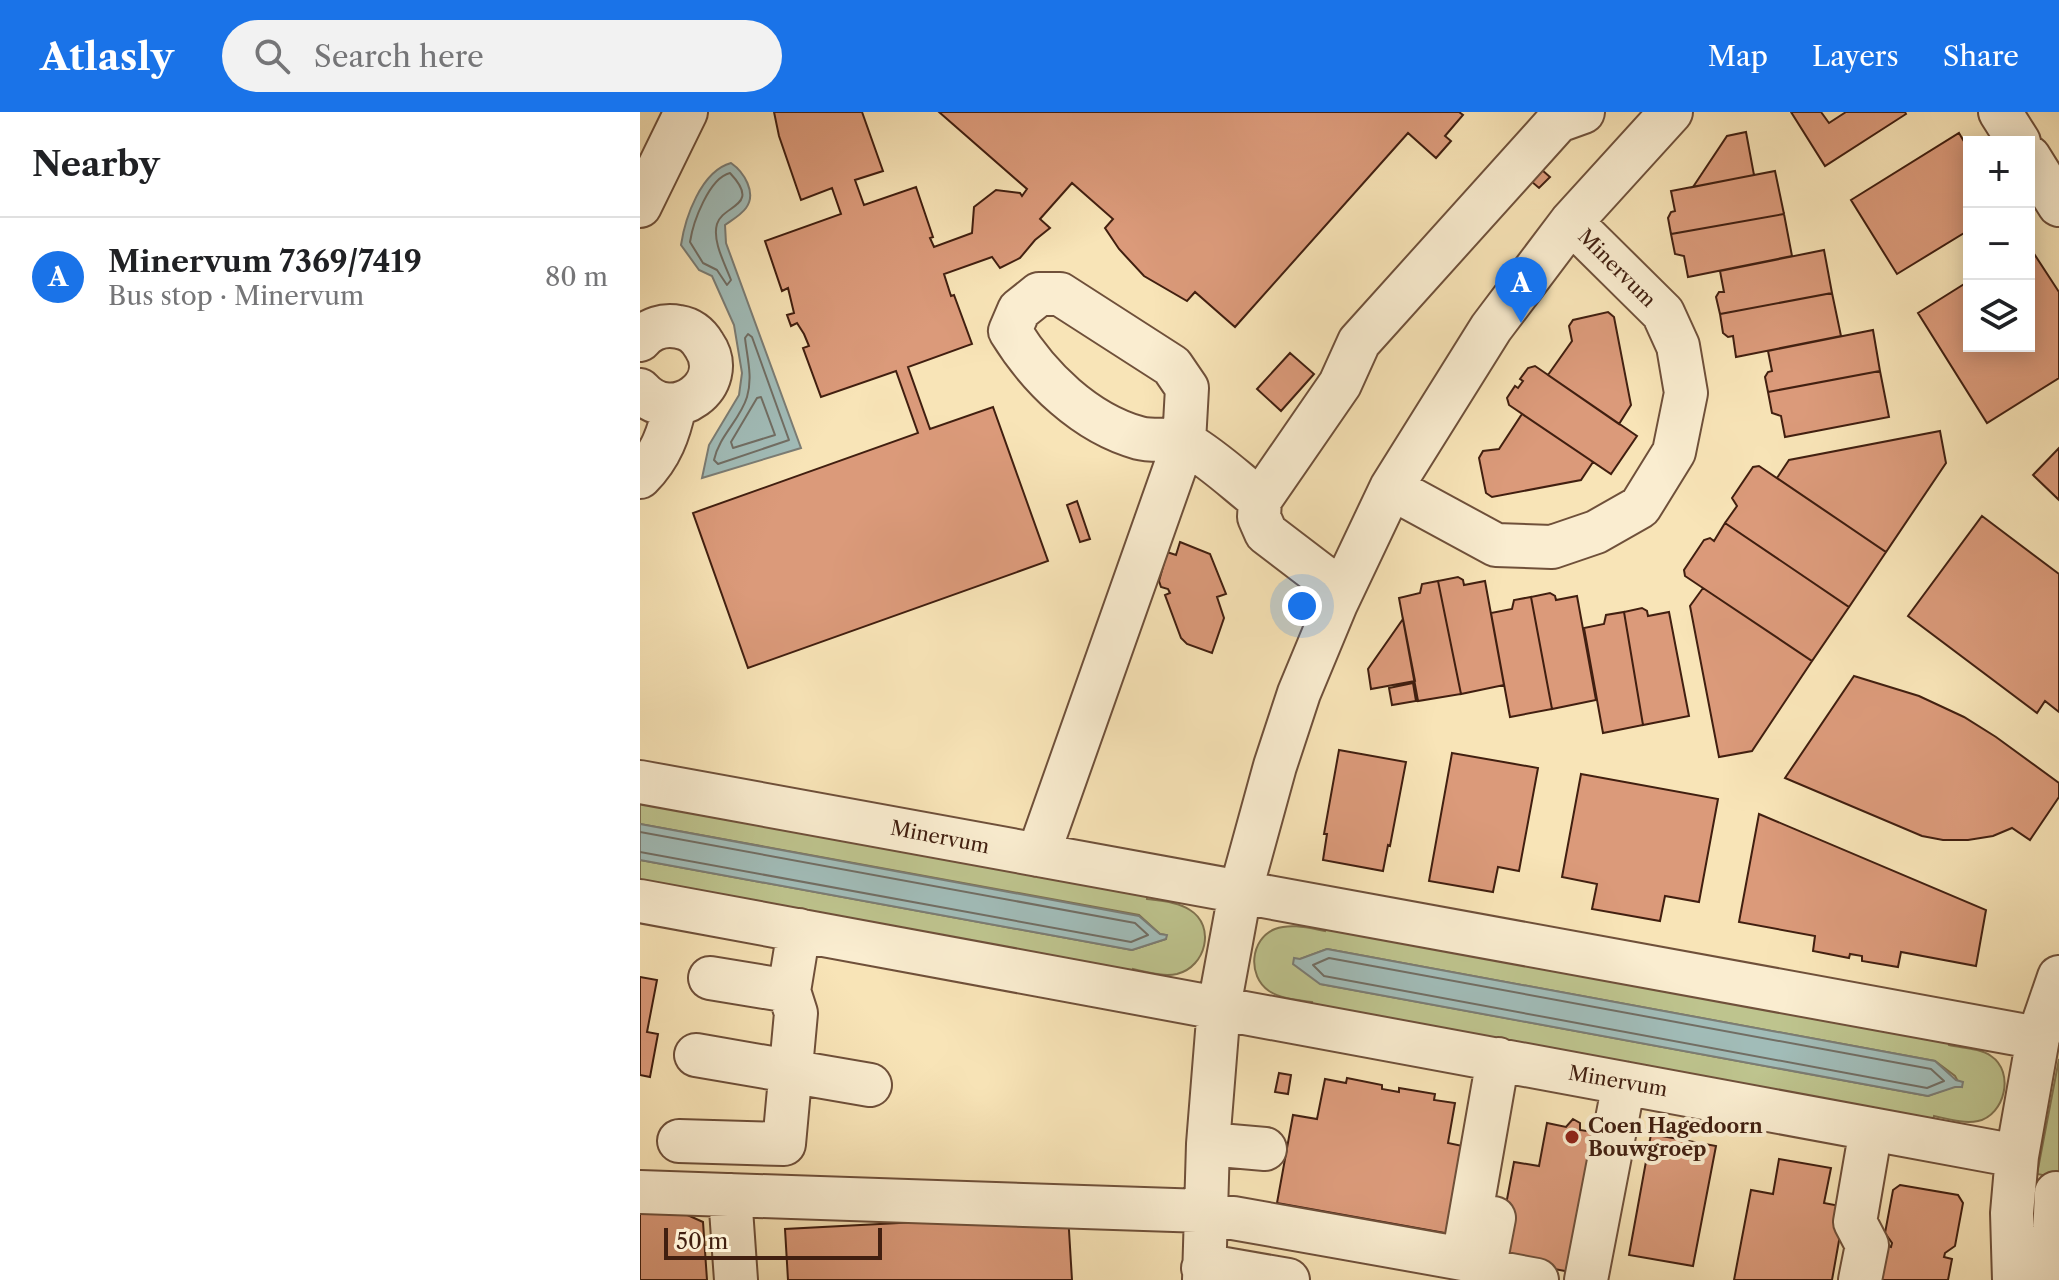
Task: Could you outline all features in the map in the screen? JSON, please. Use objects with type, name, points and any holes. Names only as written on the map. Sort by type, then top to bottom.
[{"type":"street","points":[[640,206],[686,112]]},
{"type":"street","points":[[1342,591],[1266,533],[1259,517],[1260,500],[1340,384],[1359,342],[1558,121],[1583,112]]},
{"type":"street","name":"Minervum","points":[[1204,1274],[1204,1214],[1219,1007],[1240,893],[1299,693],[1342,591],[1391,488],[1491,328],[1571,222],[1671,112]]},
{"type":"street","points":[[2000,112],[2015,136]]},
{"type":"street","points":[[2035,167],[2059,205]]},
{"type":"street","name":"Minervum","points":[[1391,488],[1496,545],[1552,547],[1596,532],[1640,507],[1674,452],[1686,393],[1678,346],[1663,313],[1571,222]]},
{"type":"street","points":[[640,340],[655,328],[668,325],[687,328],[698,336],[708,351],[711,364],[709,378],[700,393],[689,401],[658,398],[669,435],[652,465],[640,477]]},
{"type":"street","points":[[1038,855],[1184,442],[1260,500]]},
{"type":"street","name":"Minervum","points":[[640,782],[2038,1038]]},
{"type":"street","name":"Minervum","points":[[640,901],[2017,1156]]},
{"type":"street","points":[[679,1141],[784,1144],[796,1013],[789,991],[799,930]]},
{"type":"street","points":[[2014,1280],[2012,1213],[2017,1156],[2038,1038],[2059,977]]},
{"type":"street","points":[[710,978],[789,991]]},
{"type":"street","points":[[696,1055],[870,1085]]},
{"type":"street","points":[[640,1192],[1204,1214],[1463,1259],[1510,1061]]},
{"type":"street","points":[[1510,1061],[1484,1270],[1537,1280]]},
{"type":"street","points":[[1586,1280],[1638,1085]]},
{"type":"street","points":[[1614,1280],[1638,1085]]},
{"type":"street","points":[[1860,1280],[1867,1245],[1855,1222],[1871,1129]]},
{"type":"street","points":[[1208,1144],[1265,1149]]},
{"type":"street","points":[[2052,1280],[2056,1193]]},
{"type":"street","points":[[730,1195],[736,1280]]},
{"type":"street","points":[[1204,1274],[1219,1268],[1288,1280]]},
{"type":"green space","points":[[640,795],[1148,888],[1147,899],[1180,905],[1198,917],[1205,935],[1204,945],[1201,955],[1187,970],[1166,975],[1133,969],[1131,978],[640,888],[640,860],[1132,950],[1166,939],[1166,935],[1160,934],[1139,915],[640,824]]},
{"type":"green space","points":[[1327,922],[1950,1036],[1949,1045],[1982,1051],[1998,1063],[2003,1072],[2004,1092],[1995,1111],[1987,1117],[1967,1122],[1934,1116],[1932,1125],[1310,1012],[1312,1002],[1279,996],[1262,984],[1257,976],[1254,958],[1260,941],[1267,934],[1287,926],[1325,931]],"holes":[[[1327,949],[1935,1061],[1955,1076],[1961,1087],[1955,1086],[1928,1096],[1321,984],[1298,965],[1300,959]]]},
{"type":"green space","points":[[2059,1059],[2059,1178],[2037,1174]]},
{"type":"water","points":[[731,163],[744,177],[750,196],[744,211],[725,225],[726,243],[801,448],[702,478],[709,445],[739,395],[742,373],[734,325],[712,276],[699,270],[681,245],[686,222],[703,185],[711,175]]},
{"type":"water","points":[[640,824],[1139,916],[1160,934],[1167,935],[1166,939],[1132,950],[640,860]]},
{"type":"water","points":[[1327,949],[1935,1061],[1956,1080],[1963,1082],[1962,1087],[1928,1096],[1320,984],[1293,964],[1294,958],[1300,959]]},
{"type":"building","points":[[774,112],[862,112],[883,171],[855,180],[864,205],[916,187],[934,247],[972,233],[974,207],[996,190],[1020,193],[1022,196],[1027,189],[939,112],[1459,112],[1463,115],[1445,136],[1451,141],[1436,158],[1408,133],[1235,327],[1195,292],[1187,301],[1144,276],[1105,228],[1113,219],[1072,183],[1040,219],[1050,228],[1020,258],[1000,268],[992,257],[944,274],[972,344],[908,367],[930,429],[993,407],[1048,561],[748,668],[693,513],[918,433],[896,371],[821,397],[803,348],[809,346],[797,323],[791,326],[787,315],[794,313],[788,288],[782,291],[765,241],[841,214],[832,188],[801,200]]},
{"type":"building","points":[[1791,112],[1821,112],[1829,123],[1846,112],[1906,114],[1825,166]]},
{"type":"building","points":[[1746,132],[1754,175],[1693,187],[1727,136]]},
{"type":"building","points":[[1959,133],[1963,140],[1963,234],[1897,274],[1851,200]]},
{"type":"building","points":[[1534,163],[1550,177],[1539,188],[1524,175]]},
{"type":"building","points":[[1775,171],[1784,214],[1671,234],[1668,218],[1675,211],[1671,191]]},
{"type":"building","points":[[1784,214],[1792,256],[1688,277],[1684,256],[1675,254],[1671,234]]},
{"type":"building","points":[[1824,250],[1832,293],[1720,314],[1716,297],[1719,292],[1724,292],[1720,271]]},
{"type":"building","points":[[2035,255],[2059,292],[2059,378],[1987,423],[1918,313],[1963,285],[1963,352],[2035,352]]},
{"type":"building","points":[[1832,293],[1841,336],[1736,357],[1733,336],[1723,333],[1720,314]]},
{"type":"building","points":[[1608,312],[1614,317],[1631,405],[1619,424],[1548,375],[1572,341],[1569,326],[1573,320]]},
{"type":"building","points":[[1873,330],[1880,371],[1768,392],[1765,377],[1772,371],[1768,351]]},
{"type":"building","points":[[1290,353],[1314,374],[1281,411],[1257,389]]},
{"type":"building","points":[[1535,366],[1637,436],[1611,474],[1509,405],[1507,398],[1515,386],[1518,388],[1528,368]]},
{"type":"building","points":[[1880,371],[1889,417],[1785,437],[1781,416],[1772,413],[1768,392]]},
{"type":"building","points":[[1522,414],[1593,462],[1581,480],[1492,497],[1486,493],[1479,458],[1483,451],[1499,449]]},
{"type":"building","points":[[1940,431],[1946,463],[1886,552],[1777,478],[1789,460]]},
{"type":"building","points":[[2059,448],[2059,500],[2033,475]]},
{"type":"building","points":[[1759,466],[1886,552],[1849,607],[1725,523],[1737,506],[1732,498],[1753,467]]},
{"type":"building","points":[[1077,501],[1090,539],[1080,542],[1067,505]]},
{"type":"building","points":[[1982,516],[2059,574],[2059,712],[2045,701],[2037,713],[1908,616]]},
{"type":"building","points":[[1725,523],[1849,607],[1812,661],[1685,576],[1684,570],[1704,540],[1710,538],[1714,541]]},
{"type":"building","points":[[1180,542],[1210,554],[1226,594],[1217,597],[1224,618],[1212,653],[1187,644],[1181,638],[1165,595],[1170,593],[1161,587],[1159,581],[1167,552],[1176,555]]},
{"type":"building","points":[[1458,577],[1464,585],[1485,581],[1504,685],[1461,694],[1438,581]]},
{"type":"building","points":[[1438,581],[1461,694],[1418,701],[1399,598],[1420,593],[1422,584]]},
{"type":"building","points":[[1703,588],[1812,661],[1752,751],[1719,757],[1690,606]]},
{"type":"building","points":[[1550,593],[1556,600],[1577,596],[1596,700],[1552,709],[1531,597]]},
{"type":"building","points":[[1531,597],[1552,709],[1510,717],[1491,613],[1512,609],[1514,600]]},
{"type":"building","points":[[1642,608],[1648,616],[1669,612],[1689,716],[1643,725],[1624,612]]},
{"type":"building","points":[[1624,612],[1643,725],[1603,733],[1584,628],[1604,624],[1606,615]]},
{"type":"building","points":[[1403,619],[1415,681],[1371,689],[1368,669]]},
{"type":"building","points":[[1854,676],[1919,696],[1964,717],[2059,783],[2059,797],[2030,840],[2012,828],[1993,836],[1968,840],[1922,836],[1785,778]]},
{"type":"building","points":[[1413,683],[1416,701],[1392,705],[1389,688]]},
{"type":"building","points":[[1339,750],[1406,762],[1383,871],[1323,860],[1327,834],[1324,834]]},
{"type":"building","points":[[1452,753],[1538,768],[1519,871],[1498,867],[1493,892],[1429,881]]},
{"type":"building","points":[[1581,774],[1718,799],[1699,902],[1665,896],[1660,921],[1592,909],[1597,884],[1562,877]]},
{"type":"building","points":[[1759,814],[1986,910],[1976,966],[1901,952],[1898,967],[1862,961],[1862,956],[1850,954],[1849,958],[1813,951],[1815,936],[1739,922]]},
{"type":"building","points":[[640,977],[657,980],[647,1032],[658,1034],[650,1077],[640,1075]]},
{"type":"building","points":[[1279,1073],[1291,1075],[1288,1094],[1275,1092]]},
{"type":"building","points":[[1347,1078],[1382,1085],[1382,1089],[1399,1092],[1399,1088],[1435,1094],[1434,1100],[1455,1103],[1448,1143],[1472,1148],[1456,1235],[1277,1203],[1293,1115],[1317,1119],[1325,1079],[1346,1083]]},
{"type":"building","points":[[1573,1119],[1580,1123],[1580,1130],[1599,1133],[1581,1274],[1496,1258],[1514,1162],[1539,1166],[1547,1123],[1566,1127]]},
{"type":"building","points":[[1651,1134],[1716,1146],[1693,1266],[1629,1255]]},
{"type":"building","points":[[1779,1159],[1831,1168],[1824,1203],[1845,1207],[1832,1280],[1734,1280],[1751,1190],[1773,1194]]},
{"type":"building","points":[[1900,1185],[1958,1195],[1963,1203],[1955,1246],[1944,1257],[1952,1259],[1948,1280],[1876,1280],[1883,1245],[1891,1247],[1892,1243],[1885,1233],[1893,1190]]},
{"type":"building","points":[[640,1203],[663,1204],[703,1222],[707,1280],[640,1280]]},
{"type":"building","points":[[1068,1214],[1072,1280],[788,1280],[785,1229]]},
{"type":"place","name":"Minervum 7369/7419","points":[[1521,323]]},
{"type":"place","name":"Coen Hagedoorn Bouwgroep","points":[[1572,1137]]}]
